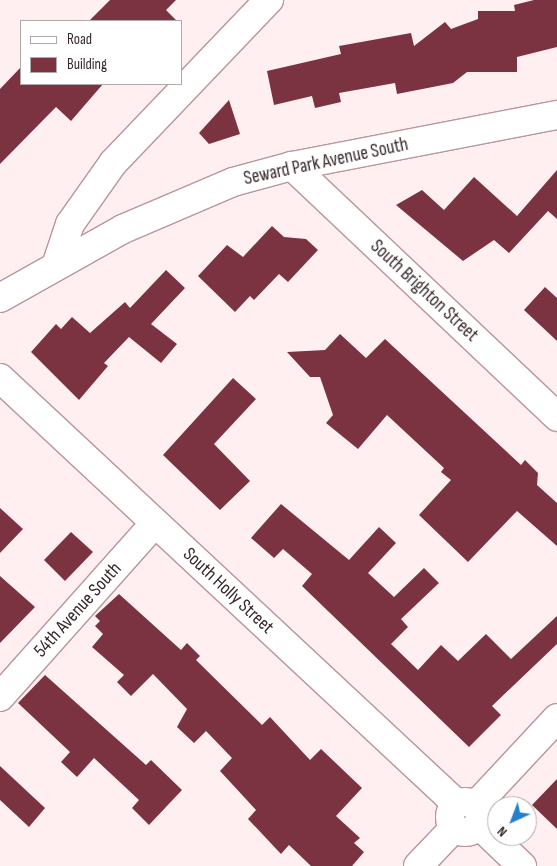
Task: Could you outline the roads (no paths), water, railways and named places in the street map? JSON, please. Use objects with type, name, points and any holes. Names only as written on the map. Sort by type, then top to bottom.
[{"type":"street","points":[[57,263],[70,224],[113,163],[269,0]]},
{"type":"street","name":"Seward Park Avenue South","points":[[0,298],[57,263],[233,182],[292,166],[557,115]]},
{"type":"street","name":"South Brighton Street","points":[[292,166],[557,417]]},
{"type":"street","name":"South Holly Street","points":[[0,378],[522,866]]},
{"type":"street","name":"54th Avenue South","points":[[0,698],[156,523]]},
{"type":"street","points":[[418,866],[557,718]]}]
